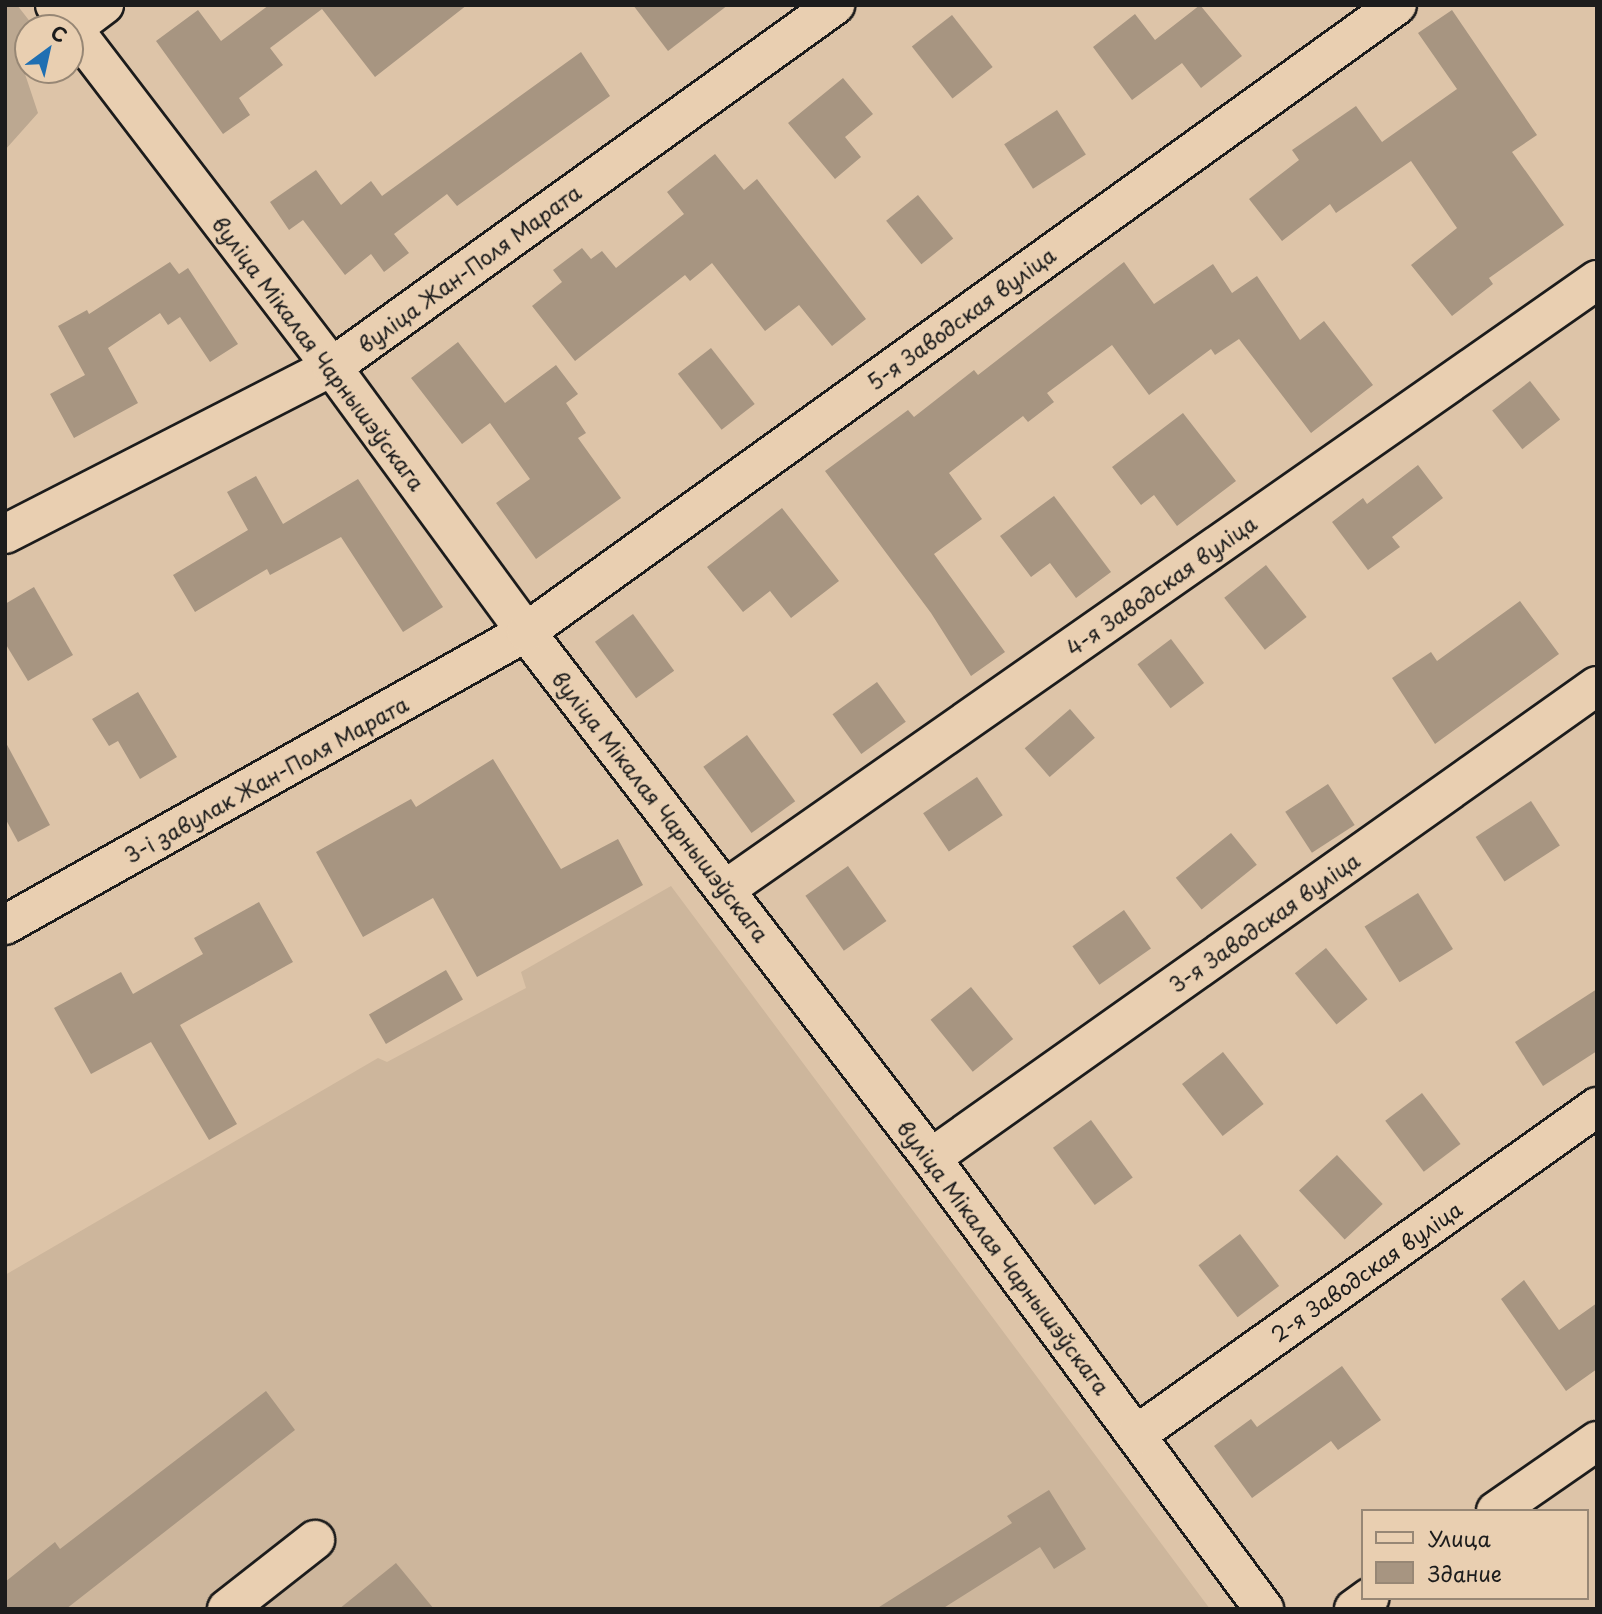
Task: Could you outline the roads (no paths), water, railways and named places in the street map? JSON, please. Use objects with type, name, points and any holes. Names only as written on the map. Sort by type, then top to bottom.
[{"type":"street","points":[[71,14],[104,5]]},
{"type":"street","name":"вуліца Жан-Поля Марата","points":[[5,534],[332,367],[835,5]]},
{"type":"street","name":"5-я Заводская вуліца","points":[[526,632],[1397,5]]},
{"type":"street","name":"вуліца Мікалая Чарнышэўскага","points":[[84,42],[332,367],[526,632],[931,1158],[1264,1609]]},
{"type":"street","name":"4-я Заводская вуліца","points":[[726,889],[1597,281]]},
{"type":"street","name":"3-і завулак Жан-Поля Марата","points":[[5,925],[526,632]]},
{"type":"street","name":"3-я Заводская вуліца","points":[[931,1158],[1597,686]]},
{"type":"street","name":"2-я Заводская вуліца","points":[[1136,1435],[1597,1107]]},
{"type":"street","points":[[1499,1509],[1597,1441]]},
{"type":"street","points":[[227,1609],[315,1540]]}]
